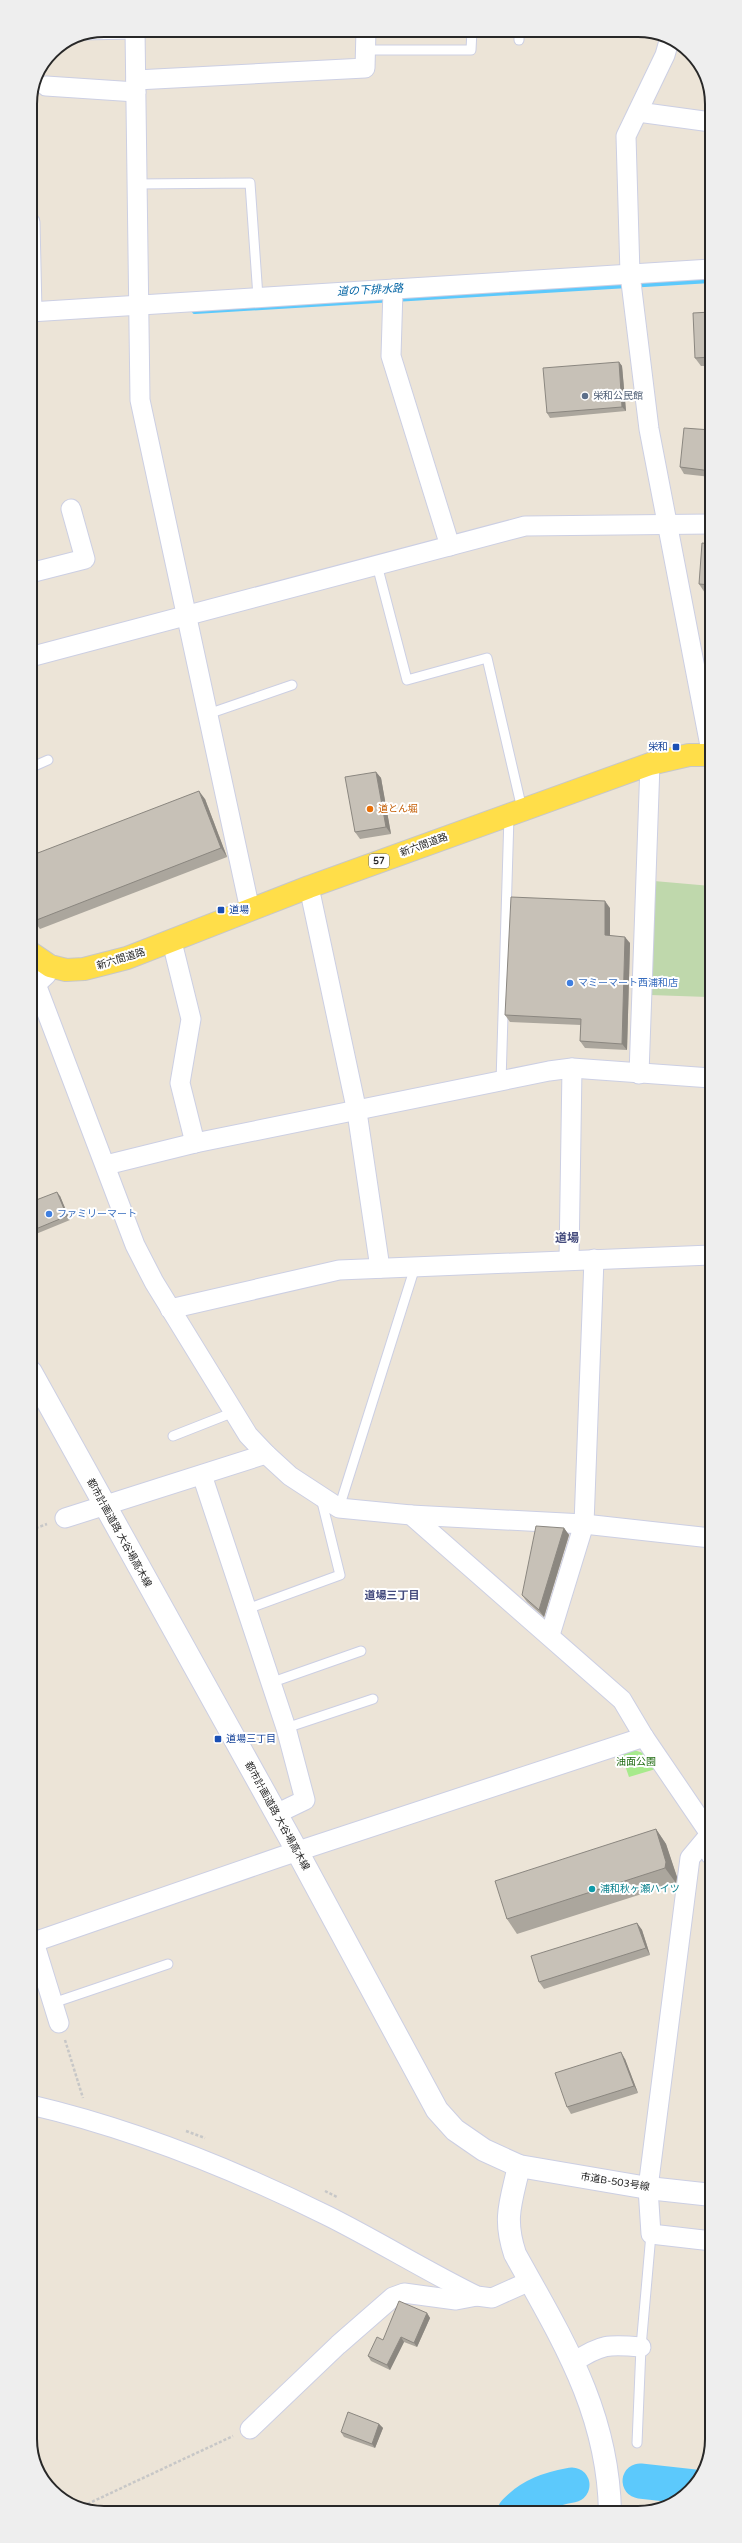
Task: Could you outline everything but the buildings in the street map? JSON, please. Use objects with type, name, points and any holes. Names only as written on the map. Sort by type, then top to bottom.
[{"type":"main road","name":"新六間道路","points":[[50,966],[66,970],[84,969],[127,958],[172,942],[309,887],[516,811],[650,764],[689,756],[705,755]]},
{"type":"main road","name":"57","points":[[37,958],[50,966]]},
{"type":"street","points":[[135,37],[137,305],[140,400],[250,910]]},
{"type":"street","points":[[46,86],[136,86],[365,68],[366,37]]},
{"type":"street","points":[[668,44],[665,55],[626,136],[630,274],[649,430],[705,719]]},
{"type":"street","points":[[638,112],[705,121]]},
{"type":"street","points":[[37,312],[705,269]]},
{"type":"street","points":[[393,289],[391,356],[450,546]]},
{"type":"street","points":[[37,571],[85,559],[71,509]]},
{"type":"street","points":[[37,655],[525,526],[705,524]]},
{"type":"street","points":[[639,1074],[650,764]]},
{"type":"street","points":[[309,887],[357,1112],[380,1268]]},
{"type":"street","points":[[172,942],[191,1019],[180,1083],[195,1143]]},
{"type":"street","points":[[37,981],[50,966]]},
{"type":"street","points":[[37,995],[106,1165],[135,1245],[170,1309],[234,1412],[248,1434],[266,1454],[321,1498],[340,1508],[410,1515],[584,1524],[705,1537]]},
{"type":"street","points":[[569,1260],[572,1068]]},
{"type":"street","points":[[106,1165],[195,1143],[357,1112],[549,1071],[572,1068],[705,1078]]},
{"type":"street","points":[[170,1309],[340,1270],[705,1255]]},
{"type":"street","points":[[550,1635],[584,1524],[594,1259]]},
{"type":"street","name":"都市計画道路 大谷場高木線","points":[[37,1383],[297,1851],[437,2110],[455,2130],[484,2150],[519,2166]]},
{"type":"street","points":[[65,1518],[266,1454]]},
{"type":"street","points":[[202,1475],[286,1728],[304,1800],[276,1814]]},
{"type":"street","points":[[410,1515],[550,1635],[622,1700],[644,1737],[705,1827]]},
{"type":"street","points":[[37,1941],[297,1851],[644,1737]]},
{"type":"street","points":[[705,1842],[690,1858],[648,2188],[651,2234],[705,2240]]},
{"type":"street","points":[[37,1951],[59,2023]]},
{"type":"street","points":[[37,2105],[90,2118],[221,2167],[328,2216],[477,2296]]},
{"type":"street","points":[[519,2166],[509,2207],[507,2228],[515,2254],[574,2362],[586,2389],[604,2448],[608,2470],[610,2506]]},
{"type":"street","name":"市道B-503号線","points":[[519,2166],[648,2188],[705,2194]]},
{"type":"street","points":[[250,2429],[338,2345],[392,2297],[404,2293],[456,2300],[477,2296],[492,2298],[530,2281]]},
{"type":"street","points":[[574,2362],[590,2351],[611,2344],[641,2347]]},
{"type":"lane","points":[[366,50],[471,50],[472,37]]},
{"type":"lane","points":[[136,184],[250,183],[258,297]]},
{"type":"lane","points":[[377,565],[407,680],[487,658],[516,811],[501,1082]]},
{"type":"lane","points":[[208,714],[292,685]]},
{"type":"lane","points":[[37,765],[48,760]]},
{"type":"lane","points":[[340,1508],[415,1267]]},
{"type":"lane","points":[[173,1436],[234,1412]]},
{"type":"lane","points":[[247,1608],[340,1576],[321,1498]]},
{"type":"lane","points":[[270,1683],[361,1651]]},
{"type":"lane","points":[[286,1728],[372,1699]]},
{"type":"lane","points":[[53,2002],[168,1964]]},
{"type":"lane","points":[[637,2443],[641,2347],[651,2234]]},
{"type":"path","points":[[59,2023],[90,2118]]},
{"type":"path","points":[[87,2504],[250,2429]]},
{"type":"green space","points":[[654,881],[705,885],[705,997],[650,995]]},
{"type":"green space","name":"油面公園","points":[[631,1749],[643,1753],[659,1768],[629,1777],[620,1751]]},
{"type":"waterway","name":"道の下排水路","points":[[195,311],[705,280]]},
{"type":"waterway","points":[[640,2481],[685,2486]]},
{"type":"waterway","points":[[521,2506],[541,2494],[572,2485]]},
{"type":"place","name":"栄和公民館","points":[[585,396]]},
{"type":"place","name":"栄和","points":[[676,747]]},
{"type":"place","name":"道とん堀","points":[[370,809]]},
{"type":"place","name":"道場","points":[[221,910]]},
{"type":"place","name":"マミーマート西浦和店","points":[[570,983]]},
{"type":"place","name":"ファミリーマート","points":[[49,1214]]},
{"type":"place","name":"道場三丁目","points":[[218,1739]]},
{"type":"place","name":"浦和秋ヶ瀬ハイツ","points":[[592,1889]]},
{"type":"district","name":"道場","points":[[567,1238]]},
{"type":"district","name":"道場三丁目","points":[[392,1595]]}]
